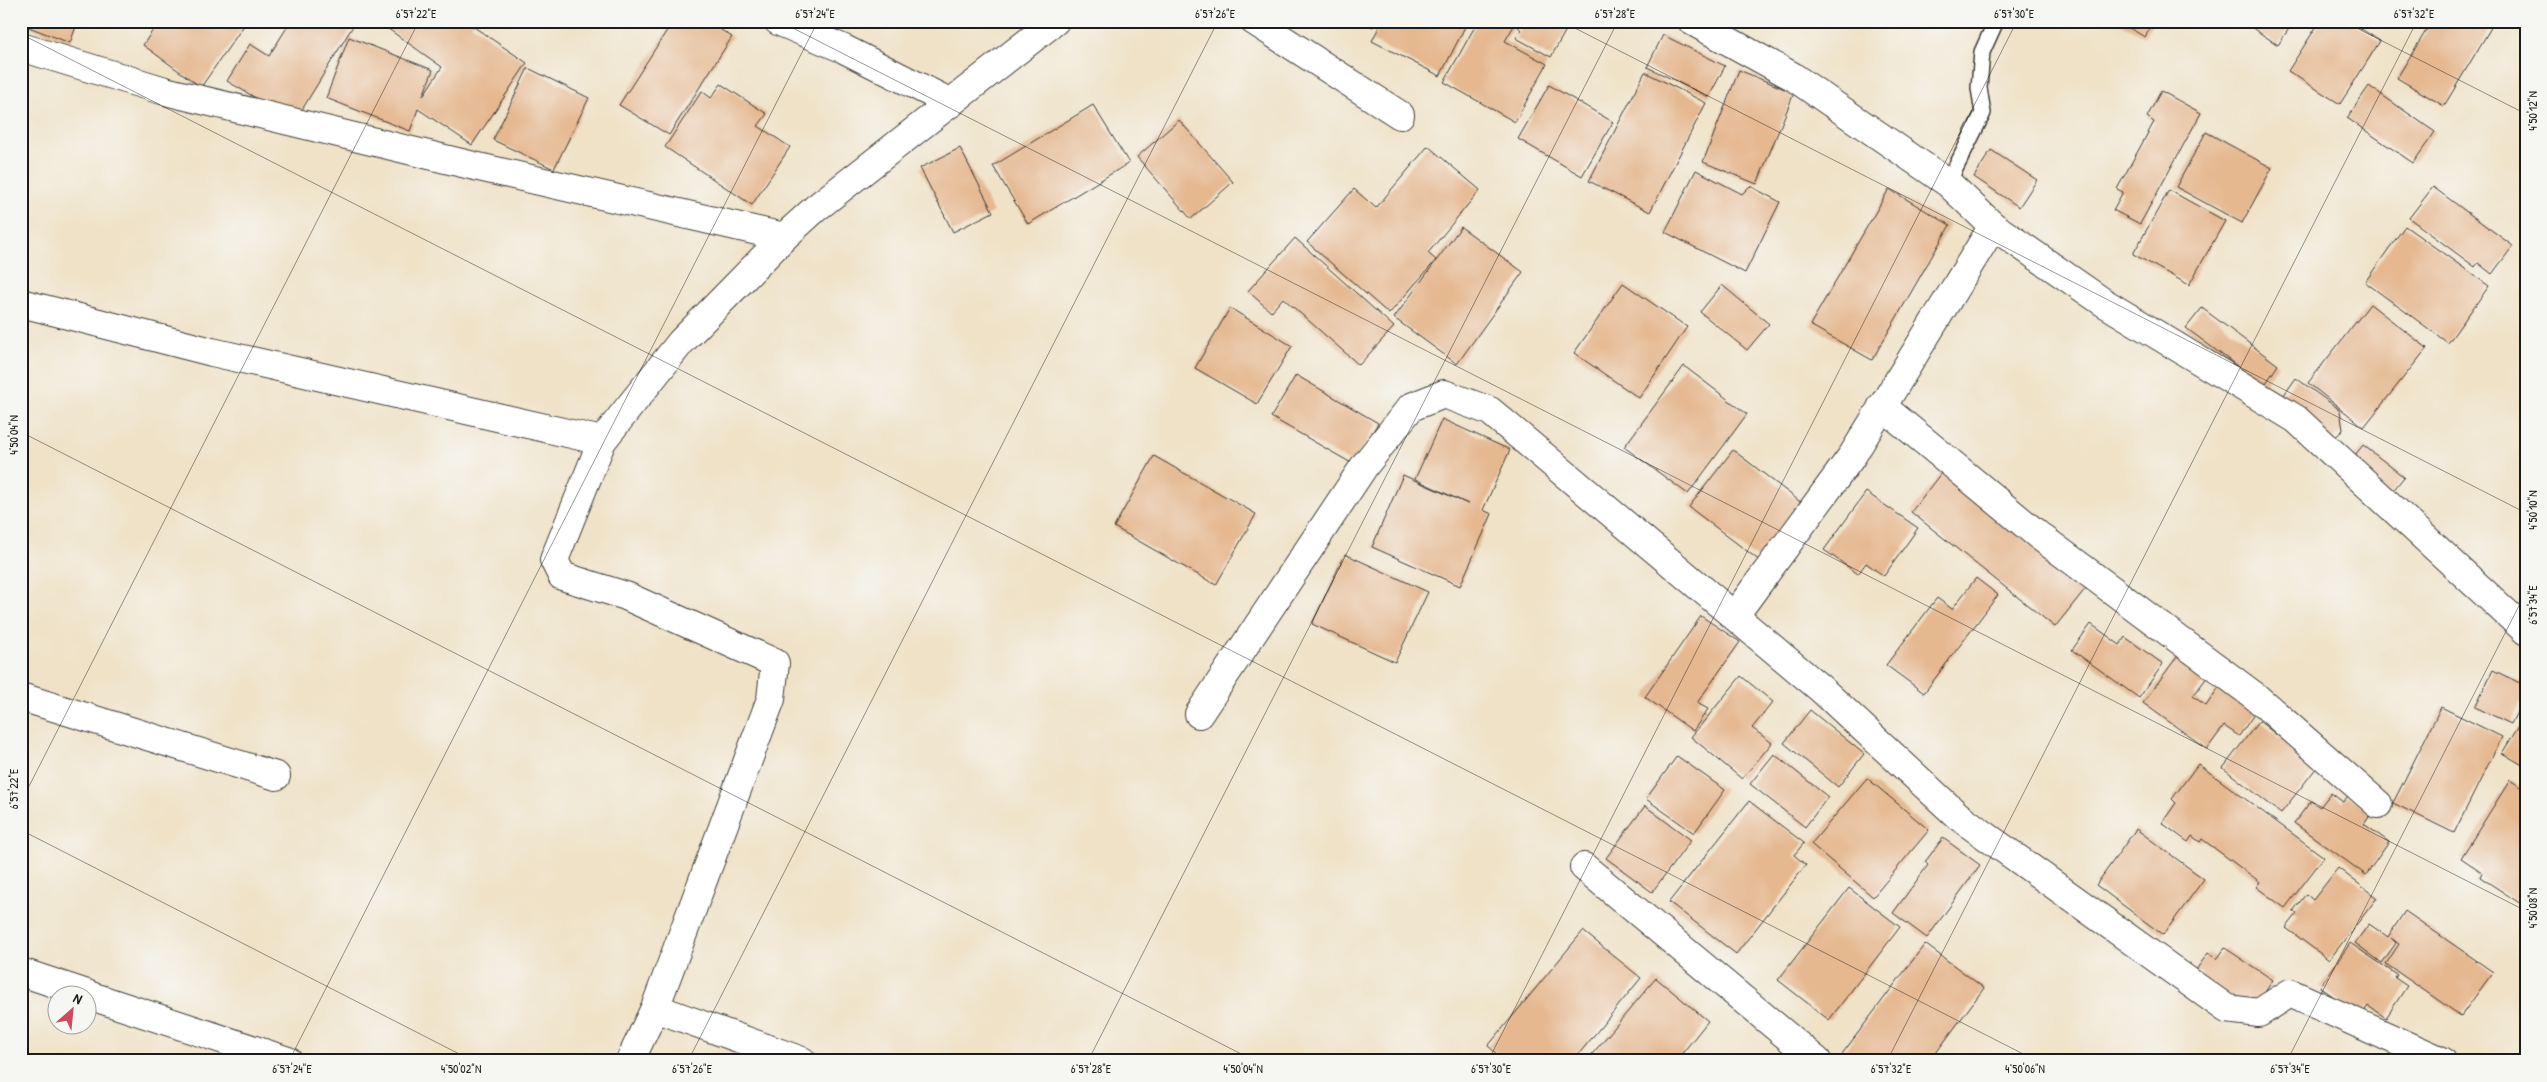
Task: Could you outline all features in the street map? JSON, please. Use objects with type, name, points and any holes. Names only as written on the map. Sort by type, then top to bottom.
[{"type":"street","points":[[778,21],[844,49],[951,103]]},
{"type":"street","points":[[630,1061],[655,1008],[771,699],[775,663],[626,596],[562,576],[554,560],[602,441],[681,342],[784,237],[816,208],[1055,21]]},
{"type":"street","points":[[1254,21],[1400,115]]},
{"type":"street","points":[[1692,21],[1792,76],[1948,184],[1993,226],[2103,302],[2296,419],[2526,631]]},
{"type":"street","points":[[21,47],[184,95],[479,168],[784,237]]},
{"type":"street","points":[[1735,615],[1852,456],[1993,226]]},
{"type":"street","points":[[21,303],[212,352],[602,441]]},
{"type":"street","points":[[1199,714],[1365,465],[1411,407],[1444,394],[1490,411],[1821,689],[1958,816],[2227,1010],[2259,1013],[2290,993],[2442,1061]]},
{"type":"street","points":[[1882,406],[2038,535],[2256,697],[2378,804]]},
{"type":"street","points":[[21,697],[276,776]]},
{"type":"street","points":[[1584,867],[1817,1061]]},
{"type":"street","points":[[21,972],[55,984]]},
{"type":"street","points":[[98,999],[288,1061]]},
{"type":"street","points":[[655,1008],[802,1061]]},
{"type":"lane","points":[[1948,184],[1983,113],[1979,88],[1982,52],[1996,21]]},
{"type":"building","points":[[21,21],[78,21],[70,43],[21,24]]},
{"type":"building","points":[[159,21],[247,21],[201,87],[143,45]]},
{"type":"building","points":[[291,21],[356,21],[295,121],[227,81],[250,44],[269,56]]},
{"type":"building","points":[[377,21],[474,21],[471,25],[527,63],[472,145],[418,109],[410,131],[326,98],[349,37],[433,70],[423,96],[442,67]]},
{"type":"building","points":[[673,21],[707,21],[732,37],[669,135],[619,105]]},
{"type":"building","points":[[1361,21],[1376,21],[1373,27]]},
{"type":"building","points":[[1382,21],[1468,21],[1440,76],[1372,41]]},
{"type":"building","points":[[1478,21],[1511,21],[1515,24],[1505,41],[1547,64],[1515,122],[1444,82]]},
{"type":"building","points":[[1513,21],[1571,21],[1551,57],[1516,38],[1521,30]]},
{"type":"building","points":[[2117,21],[2154,21],[2145,37]]},
{"type":"building","points":[[2242,21],[2294,21],[2278,45]]},
{"type":"building","points":[[2320,21],[2349,21],[2380,41],[2340,104],[2288,71]]},
{"type":"building","points":[[2432,21],[2495,21],[2444,106],[2397,78]]},
{"type":"building","points":[[1663,35],[1725,66],[1709,97],[1647,67]]},
{"type":"building","points":[[528,68],[589,98],[554,169],[493,140]]},
{"type":"building","points":[[1739,70],[1794,93],[1757,184],[1703,162]]},
{"type":"building","points":[[1645,72],[1706,103],[1650,212],[1589,181]]},
{"type":"building","points":[[721,84],[767,114],[758,126],[790,147],[752,205],[665,147],[702,91],[711,98]]},
{"type":"building","points":[[1549,85],[1613,122],[1582,176],[1518,139]]},
{"type":"building","points":[[2369,86],[2435,132],[2413,163],[2347,118]]},
{"type":"building","points":[[2161,91],[2201,113],[2140,224],[2113,210],[2123,192],[2117,189],[2154,122],[2147,117]]},
{"type":"building","points":[[1093,105],[1129,163],[1028,224],[993,166]]},
{"type":"building","points":[[1179,120],[1233,182],[1191,219],[1137,157]]},
{"type":"building","points":[[2206,132],[2272,168],[2242,223],[2176,187]]},
{"type":"building","points":[[1428,146],[1480,190],[1428,253],[1436,260],[1389,314],[1307,242],[1354,189],[1376,208]]},
{"type":"building","points":[[960,148],[993,212],[953,232],[920,168]]},
{"type":"building","points":[[1991,150],[2037,180],[2019,207],[1974,177]]},
{"type":"building","points":[[1696,170],[1742,194],[1750,186],[1780,202],[1745,273],[1665,232]]},
{"type":"building","points":[[2433,187],[2513,246],[2492,274],[2478,263],[2475,267],[2409,218]]},
{"type":"building","points":[[1889,189],[1950,225],[1872,360],[1810,325]]},
{"type":"building","points":[[2169,190],[2225,221],[2189,285],[2133,254]]},
{"type":"building","points":[[2405,226],[2489,286],[2448,343],[2365,282]]},
{"type":"building","points":[[1461,227],[1523,272],[1457,364],[1394,318]]},
{"type":"building","points":[[1295,238],[1394,327],[1359,365],[1283,298],[1271,312],[1248,291]]},
{"type":"building","points":[[1623,283],[1687,327],[1639,398],[1574,353]]},
{"type":"building","points":[[1722,285],[1769,324],[1747,350],[1700,312]]},
{"type":"building","points":[[2370,304],[2427,348],[2364,427],[2308,383]]},
{"type":"building","points":[[1230,308],[1292,346],[1257,404],[1195,368]]},
{"type":"building","points":[[2202,308],[2278,365],[2264,386],[2186,328]]},
{"type":"building","points":[[1684,366],[1747,414],[1688,494],[1624,447]]},
{"type":"building","points":[[1296,375],[1378,423],[1353,464],[1271,417]]},
{"type":"building","points":[[2296,378],[2340,410],[2343,430],[2328,444],[2279,402]]},
{"type":"building","points":[[1442,419],[1510,450],[1483,510],[1492,514],[1460,586],[1372,547],[1403,475],[1468,504],[1415,479]]},
{"type":"building","points":[[2363,445],[2404,477],[2388,497],[2347,465]]},
{"type":"building","points":[[1733,450],[1807,507],[1764,564],[1689,507]]},
{"type":"building","points":[[1154,456],[1256,514],[1216,585],[1114,527]]},
{"type":"building","points":[[1941,473],[2086,588],[2055,627],[1911,512]]},
{"type":"building","points":[[1866,492],[1918,528],[1884,576],[1866,563],[1858,574],[1824,550]]},
{"type":"building","points":[[1345,554],[1428,592],[1395,662],[1312,624]]},
{"type":"building","points":[[1976,578],[1998,595],[1924,693],[1886,665],[1937,598],[1952,609]]},
{"type":"building","points":[[1701,616],[1740,642],[1697,703],[1708,709],[1693,731],[1645,697]]},
{"type":"building","points":[[2091,624],[2120,645],[2125,637],[2163,664],[2139,698],[2072,650]]},
{"type":"building","points":[[2179,654],[2208,676],[2193,696],[2206,706],[2219,687],[2255,713],[2239,736],[2224,726],[2207,749],[2143,703]]},
{"type":"building","points":[[2493,670],[2526,686],[2526,694],[2511,724],[2475,707]]},
{"type":"building","points":[[1741,676],[1773,702],[1752,728],[1772,743],[1742,779],[1691,737]]},
{"type":"building","points":[[2441,707],[2502,737],[2454,833],[2393,803]]},
{"type":"building","points":[[1810,710],[1864,754],[1838,787],[1784,743]]},
{"type":"building","points":[[2526,715],[2526,767],[2502,753]]},
{"type":"building","points":[[2259,721],[2317,767],[2281,813],[2223,768]]},
{"type":"building","points":[[1774,754],[1828,797],[1805,827],[1750,784]]},
{"type":"building","points":[[1677,756],[1725,790],[1694,833],[1646,799]]},
{"type":"building","points":[[2198,764],[2324,857],[2285,908],[2256,887],[2260,882],[2202,839],[2200,842],[2192,836],[2188,842],[2162,823],[2176,803],[2172,799]]},
{"type":"building","points":[[1867,778],[1929,830],[1873,897],[1811,844]]},
{"type":"building","points":[[2510,780],[2526,790],[2526,897],[2521,904],[2480,877],[2482,872],[2461,858]]},
{"type":"building","points":[[2331,793],[2343,802],[2348,796],[2372,813],[2364,824],[2389,842],[2366,875],[2294,823],[2311,801],[2320,807]]},
{"type":"building","points":[[1749,801],[1804,843],[1794,855],[1806,865],[1736,954],[1669,902]]},
{"type":"building","points":[[1645,806],[1691,840],[1652,892],[1606,858]]},
{"type":"building","points":[[2136,829],[2204,879],[2163,935],[2096,885]]},
{"type":"building","points":[[1943,838],[1980,865],[1927,938],[1893,913],[1928,865],[1925,862]]},
{"type":"building","points":[[2338,868],[2377,898],[2329,960],[2286,928],[2297,914],[2293,911],[2306,894],[2313,900]]},
{"type":"building","points":[[1849,888],[1900,927],[1829,1020],[1778,980]]},
{"type":"building","points":[[2405,911],[2493,972],[2461,1016],[2386,964],[2399,944],[2391,938],[2396,943],[2382,963],[2355,943],[2369,924],[2388,937]]},
{"type":"building","points":[[1583,931],[1641,978],[1573,1061],[1505,1061],[1488,1046]]},
{"type":"building","points":[[2350,943],[2397,975],[2395,978],[2407,986],[2386,1018],[2368,1006],[2361,1016],[2320,987]]},
{"type":"building","points":[[1925,944],[1984,988],[1930,1061],[1851,1061],[1842,1054]]},
{"type":"building","points":[[2225,948],[2273,980],[2254,1009],[2200,979],[2203,974],[2196,970],[2208,953],[2217,959]]},
{"type":"building","points":[[1656,978],[1708,1021],[1676,1061],[1590,1061],[1588,1059]]}]
